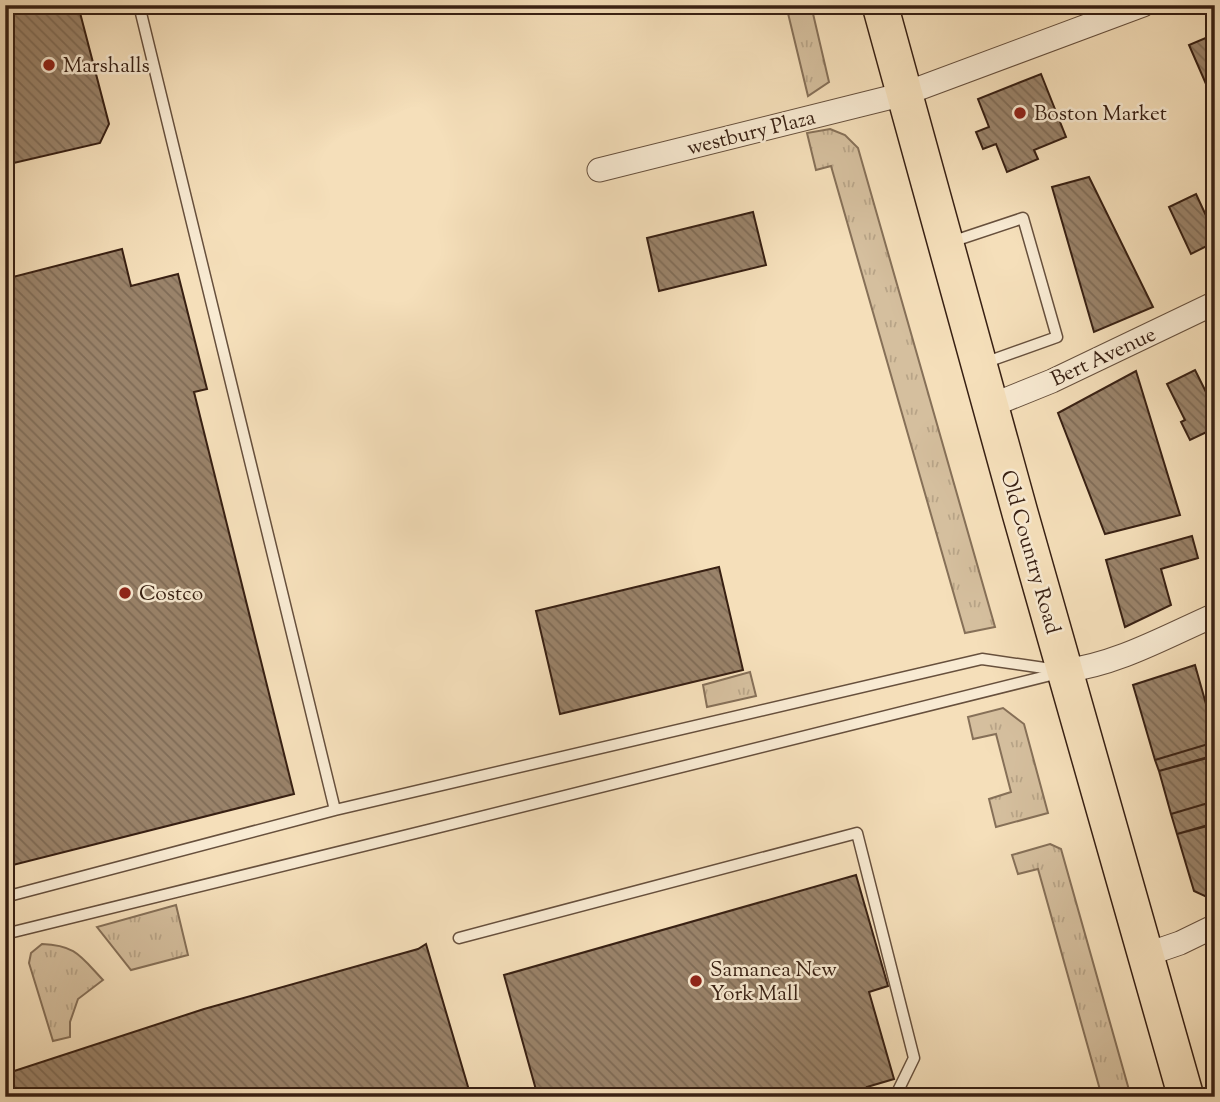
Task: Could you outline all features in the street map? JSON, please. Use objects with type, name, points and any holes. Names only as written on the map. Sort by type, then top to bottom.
[{"type":"main road","name":"Old Country Road","points":[[880,5],[1064,671],[1185,1095]]},
{"type":"street","name":"westbury Plaza","points":[[599,170],[904,94],[1143,5]]},
{"type":"street","name":"Bert Avenue","points":[[990,406],[1052,381],[1215,303]]},
{"type":"street","points":[[1064,671],[1097,666],[1214,620]]},
{"type":"street","points":[[1145,955],[1180,943],[1215,926]]},
{"type":"lane","points":[[139,5],[335,810]]},
{"type":"lane","points":[[945,244],[1023,218],[1057,337],[979,365]]},
{"type":"lane","points":[[5,897],[335,810],[982,659],[1064,671]]},
{"type":"lane","points":[[5,934],[1064,671]]},
{"type":"lane","points":[[458,938],[857,834],[914,1058],[895,1097]]},
{"type":"green space","points":[[786,5],[811,5],[829,82],[808,96]]},
{"type":"green space","points":[[830,129],[845,135],[858,148],[995,627],[965,633],[831,166],[816,170],[807,133]]},
{"type":"green space","points":[[750,672],[756,696],[707,707],[703,685]]},
{"type":"green space","points":[[1003,708],[1024,724],[1048,813],[996,827],[989,799],[1011,792],[996,734],[973,739],[968,717]]},
{"type":"green space","points":[[1050,844],[1061,849],[1131,1097],[1102,1097],[1038,869],[1018,874],[1012,855]]},
{"type":"green space","points":[[176,905],[188,955],[131,970],[97,927]]},
{"type":"green space","points":[[42,944],[63,947],[77,954],[103,980],[78,999],[70,1022],[70,1037],[53,1041],[29,963],[31,953]]},
{"type":"building","name":"Marshalls","points":[[5,5],[78,5],[109,124],[100,143],[5,165]]},
{"type":"building","points":[[1215,34],[1215,81],[1206,84],[1189,45]]},
{"type":"building","name":"Boston Market","points":[[1041,74],[1066,137],[1034,150],[1038,159],[1007,172],[996,144],[983,149],[976,132],[989,127],[978,99]]},
{"type":"building","points":[[1089,177],[1153,307],[1094,332],[1052,187]]},
{"type":"building","points":[[1196,194],[1215,235],[1215,242],[1191,254],[1169,207]]},
{"type":"building","points":[[753,212],[766,265],[659,291],[647,238]]},
{"type":"building","name":"Costco","points":[[122,249],[131,286],[178,274],[207,389],[194,392],[294,794],[5,867],[5,279]]},
{"type":"building","points":[[1195,370],[1215,410],[1215,428],[1190,440],[1181,422],[1185,420],[1167,384]]},
{"type":"building","points":[[1136,371],[1180,515],[1105,534],[1058,413]]},
{"type":"building","points":[[1192,536],[1198,558],[1161,569],[1171,605],[1125,627],[1106,560]]},
{"type":"building","points":[[719,567],[743,670],[560,714],[536,611]]},
{"type":"building","points":[[1195,665],[1215,742],[1155,760],[1133,685]]},
{"type":"building","points":[[1215,742],[1215,755],[1159,771],[1155,760]]},
{"type":"building","points":[[1215,756],[1215,801],[1171,814],[1159,771]]},
{"type":"building","points":[[1215,801],[1215,823],[1177,834],[1171,814]]},
{"type":"building","points":[[1215,824],[1215,895],[1209,898],[1194,891],[1177,834]]},
{"type":"building","name":"Samanea New York Mall","points":[[856,875],[888,986],[869,992],[894,1079],[867,1087],[870,1097],[538,1097],[504,975]]},
{"type":"building","points":[[426,944],[471,1097],[5,1097],[5,1074],[204,1009],[418,949]]},
{"type":"place","name":"Marshalls","points":[[49,65]]},
{"type":"place","name":"Boston Market","points":[[1020,113]]},
{"type":"place","name":"Costco","points":[[125,593]]},
{"type":"place","name":"Samanea New York Mall","points":[[696,981]]}]
